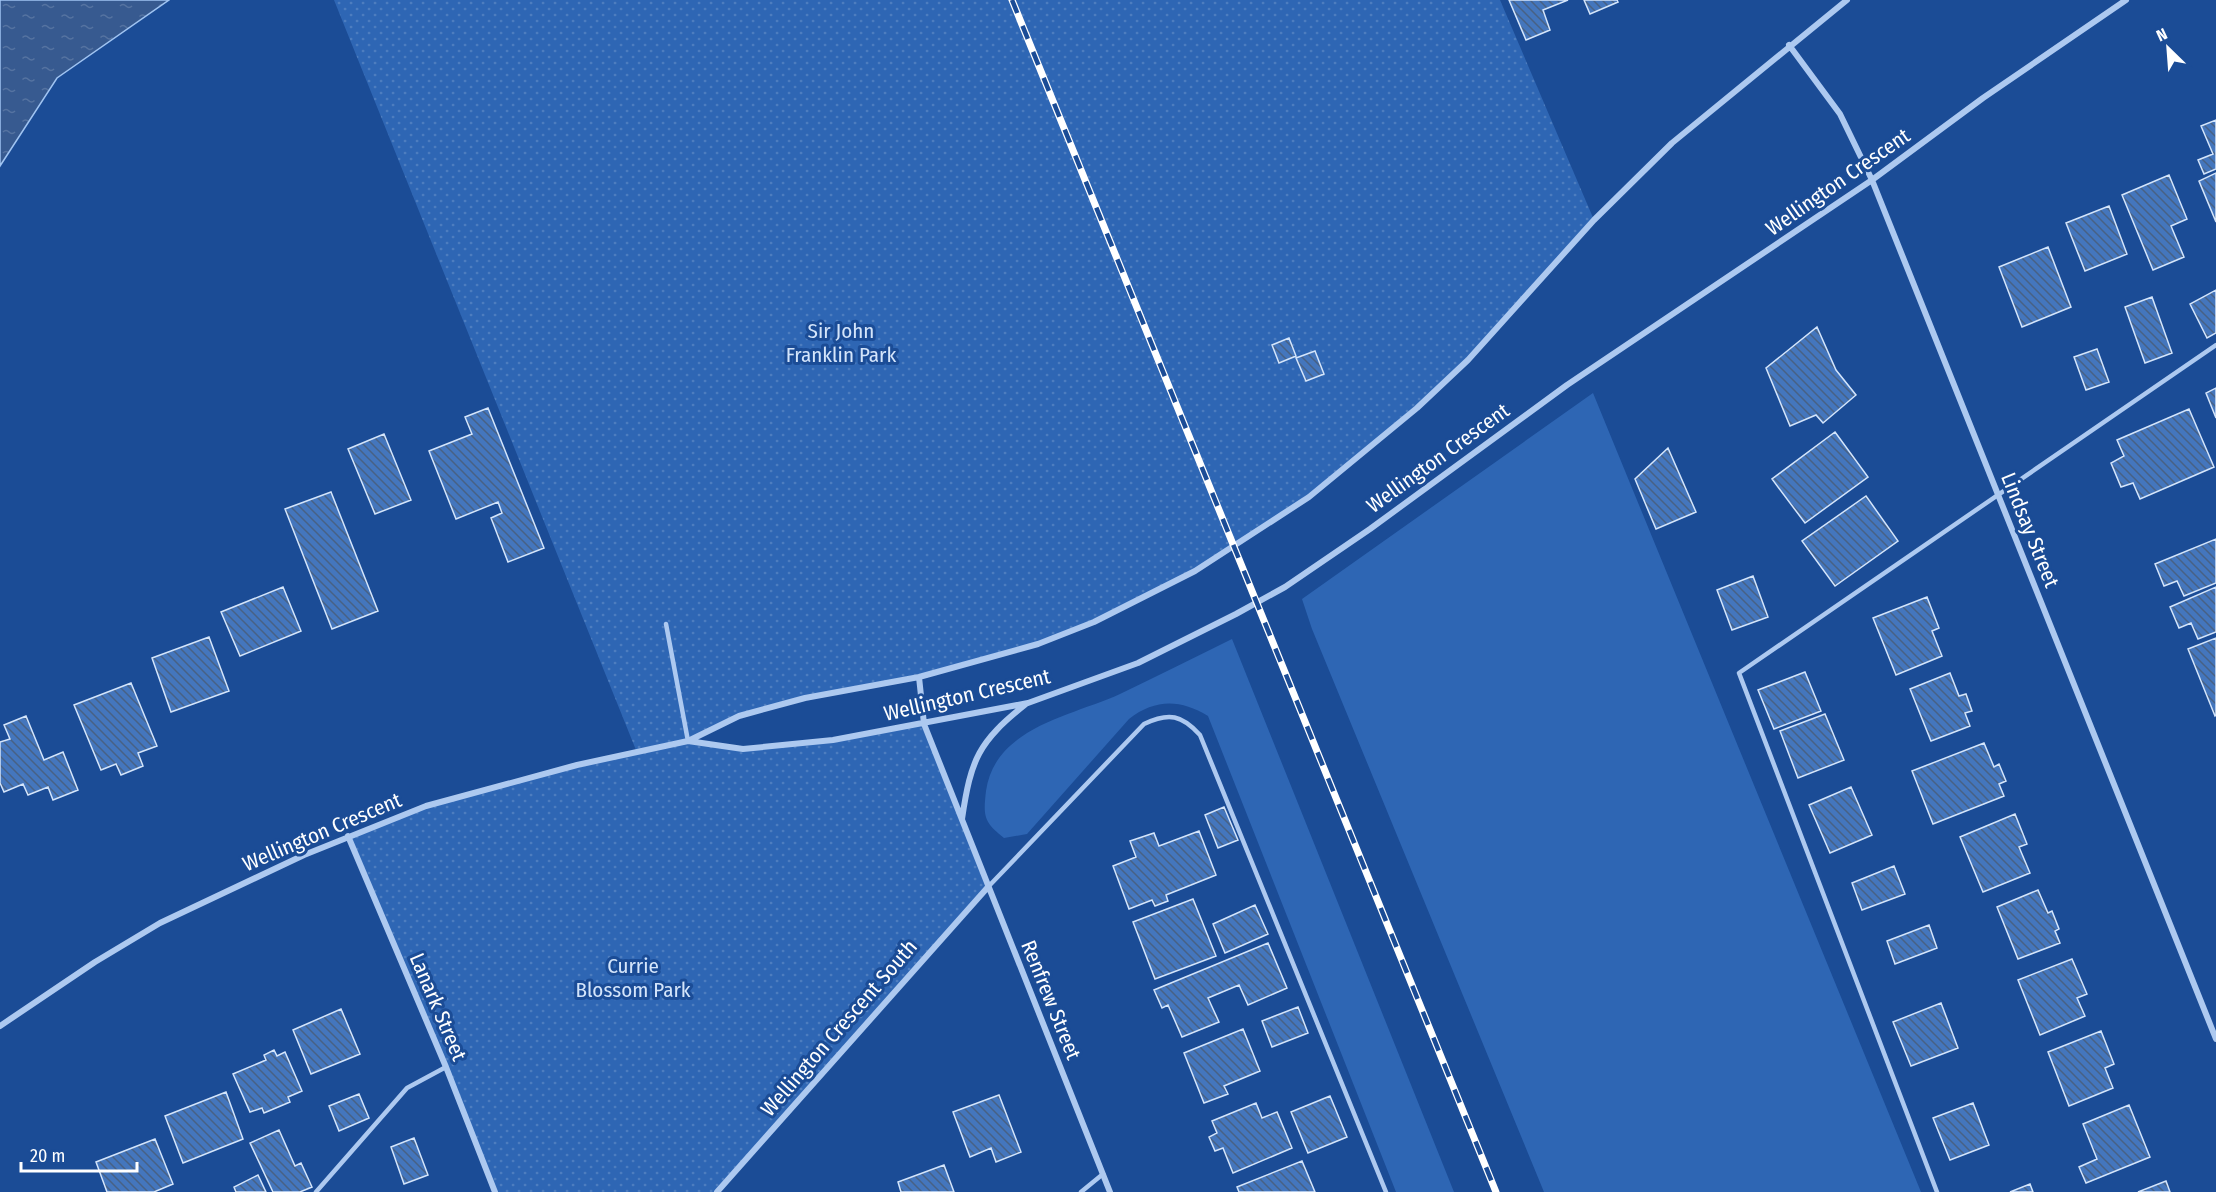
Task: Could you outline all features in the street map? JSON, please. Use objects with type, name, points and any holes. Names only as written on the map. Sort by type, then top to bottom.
[{"type":"street","name":"Wellington Crescent","points":[[0,1026],[95,962],[160,923],[348,836],[426,806],[480,789],[688,741],[739,716],[805,698],[919,677],[1038,644],[1094,622],[1195,571],[1309,497],[1417,408],[1468,360],[1594,220],[1672,142],[1847,0]]},
{"type":"street","name":"Wellington Crescent","points":[[688,741],[743,749],[833,740],[1028,703],[1138,663],[1285,587],[1370,529],[1567,385],[1872,180],[1983,98],[2126,0]]},
{"type":"street","name":"Lindsay Street","points":[[1789,45],[1840,114],[1872,180],[2216,1040]]},
{"type":"street","name":"Renfrew Street","points":[[919,677],[924,724],[1110,1192]]},
{"type":"street","name":"Renfrew Street","points":[[962,819],[968,777],[979,753],[996,728],[1028,703]]},
{"type":"street","name":"Lanark Street","points":[[348,836],[446,1067],[495,1192]]},
{"type":"street","name":"Wellington Crescent South","points":[[717,1192],[988,887]]},
{"type":"lane","points":[[1937,1192],[1739,673],[2216,345]]},
{"type":"lane","points":[[666,624],[688,741]]},
{"type":"lane","points":[[988,887],[1144,724],[1161,716],[1177,718],[1191,725],[1200,735],[1386,1192]]},
{"type":"lane","points":[[316,1192],[407,1088],[446,1067]]},
{"type":"lane","points":[[1081,1192],[1103,1174]]},
{"type":"green space","name":"Sir John Franklin Park","points":[[334,0],[1500,0],[1594,220],[1468,360],[1345,468],[1234,547],[1094,622],[977,662],[805,698],[739,716],[689,740],[743,749],[811,742],[924,724],[988,887],[717,1192],[495,1192],[348,836],[426,806],[636,750]]},
{"type":"green space","points":[[1593,393],[1921,1192],[1544,1192],[1312,629],[1302,599]]},
{"type":"green space","points":[[1232,639],[1454,1192],[1396,1192],[1208,716],[1188,706],[1178,704],[1158,705],[1139,712],[1129,719],[1027,834],[1004,838],[992,828],[986,818],[986,791],[992,769],[1004,752],[1020,738],[1059,717],[1120,694]]},
{"type":"water","points":[[0,0],[169,0],[57,78],[0,166]]},
{"type":"building","points":[[1509,0],[1568,0],[1543,10],[1550,30],[1526,40]]},
{"type":"building","points":[[1584,0],[1617,0],[1618,2],[1590,14]]},
{"type":"building","points":[[2216,120],[2216,169],[2204,174],[2198,160],[2213,154],[2201,126]]},
{"type":"building","points":[[2216,173],[2216,222],[2199,181]]},
{"type":"building","points":[[2169,175],[2187,219],[2171,226],[2184,257],[2153,270],[2122,195]]},
{"type":"building","points":[[2109,206],[2127,254],[2085,271],[2066,223]]},
{"type":"building","points":[[2048,247],[2071,307],[2022,327],[1999,267]]},
{"type":"building","points":[[2216,290],[2216,333],[2207,338],[2190,304]]},
{"type":"building","points":[[2152,297],[2172,353],[2145,363],[2125,307]]},
{"type":"building","points":[[1817,327],[1836,370],[1856,395],[1823,423],[1816,415],[1790,426],[1766,368]]},
{"type":"building","points":[[1289,338],[1296,356],[1279,363],[1272,345]]},
{"type":"building","points":[[2097,349],[2109,382],[2086,390],[2074,357]]},
{"type":"building","points":[[1315,351],[1324,374],[1306,381],[1296,358]]},
{"type":"building","points":[[2216,388],[2216,418],[2206,393]]},
{"type":"building","points":[[488,408],[544,548],[508,562],[491,518],[502,513],[498,502],[456,519],[429,451],[472,434],[465,417]]},
{"type":"building","points":[[2189,409],[2214,467],[2140,499],[2133,483],[2121,487],[2111,463],[2124,456],[2117,440]]},
{"type":"building","points":[[1835,432],[1868,477],[1805,523],[1772,479]]},
{"type":"building","points":[[384,434],[411,500],[375,514],[348,449]]},
{"type":"building","points":[[1668,448],[1696,512],[1656,529],[1635,479]]},
{"type":"building","points":[[331,492],[378,611],[332,629],[285,509]]},
{"type":"building","points":[[1866,496],[1898,541],[1835,586],[1802,541]]},
{"type":"building","points":[[2216,539],[2216,583],[2184,596],[2177,581],[2164,586],[2155,564]]},
{"type":"building","points":[[1753,576],[1768,617],[1732,630],[1717,590]]},
{"type":"building","points":[[283,587],[301,631],[240,656],[221,612]]},
{"type":"building","points":[[2216,587],[2216,632],[2198,639],[2191,623],[2179,628],[2170,607]]},
{"type":"building","points":[[1927,597],[1939,628],[1932,631],[1942,656],[1896,675],[1873,618]]},
{"type":"building","points":[[209,637],[229,691],[171,712],[152,658]]},
{"type":"building","points":[[2216,638],[2216,715],[2215,716],[2188,649]]},
{"type":"building","points":[[1805,672],[1821,711],[1774,729],[1758,690]]},
{"type":"building","points":[[1950,673],[1959,696],[1966,694],[1972,711],[1965,713],[1970,726],[1931,741],[1910,689]]},
{"type":"building","points":[[131,683],[157,746],[138,753],[143,766],[121,775],[116,764],[101,770],[74,705]]},
{"type":"building","points":[[1825,714],[1844,760],[1798,778],[1780,731]]},
{"type":"building","points":[[26,716],[44,760],[63,752],[78,790],[53,800],[48,787],[28,795],[23,784],[4,792],[0,783],[0,742],[10,739],[4,725]]},
{"type":"building","points":[[1984,743],[1994,767],[1999,764],[2006,781],[1999,784],[2004,796],[1933,824],[1912,771]]},
{"type":"building","points":[[1851,787],[1872,835],[1830,853],[1809,805]]},
{"type":"building","points":[[1224,807],[1238,840],[1218,848],[1205,815]]},
{"type":"building","points":[[2015,814],[2027,844],[2019,847],[2030,873],[1983,892],[1960,837]]},
{"type":"building","points":[[1199,831],[1216,875],[1166,895],[1168,901],[1155,906],[1152,900],[1129,909],[1113,866],[1136,857],[1130,841],[1154,833],[1159,846]]},
{"type":"building","points":[[1894,866],[1905,894],[1862,910],[1852,883]]},
{"type":"building","points":[[2038,890],[2048,913],[2052,911],[2059,929],[2055,931],[2060,943],[2018,959],[1997,907]]},
{"type":"building","points":[[1193,899],[1216,956],[1155,979],[1133,922]]},
{"type":"building","points":[[1255,905],[1268,934],[1225,953],[1213,924]]},
{"type":"building","points":[[1929,925],[1937,948],[1895,964],[1887,941]]},
{"type":"building","points":[[1268,943],[1287,988],[1248,1005],[1239,985],[1208,998],[1219,1022],[1182,1037],[1168,1005],[1162,1008],[1154,990]]},
{"type":"building","points":[[2072,959],[2087,994],[2077,998],[2085,1016],[2040,1035],[2018,980]]},
{"type":"building","points":[[1941,1003],[1958,1048],[1911,1066],[1893,1022]]},
{"type":"building","points":[[1298,1007],[1308,1033],[1272,1047],[1262,1021]]},
{"type":"building","points":[[341,1009],[360,1054],[311,1074],[293,1030]]},
{"type":"building","points":[[1243,1029],[1260,1071],[1224,1086],[1228,1094],[1204,1103],[1184,1053]]},
{"type":"building","points":[[2101,1031],[2114,1064],[2105,1068],[2113,1088],[2069,1106],[2048,1052]]},
{"type":"building","points":[[274,1050],[277,1056],[285,1052],[302,1091],[288,1097],[290,1102],[264,1113],[262,1108],[250,1112],[233,1074],[266,1060],[264,1055]]},
{"type":"building","points":[[226,1092],[243,1139],[183,1163],[165,1116]]},
{"type":"building","points":[[359,1094],[369,1118],[339,1131],[329,1106]]},
{"type":"building","points":[[999,1095],[1021,1152],[996,1162],[991,1148],[970,1157],[953,1112]]},
{"type":"building","points":[[1330,1096],[1347,1137],[1308,1153],[1291,1112]]},
{"type":"building","points":[[1256,1103],[1262,1118],[1277,1112],[1292,1148],[1233,1173],[1223,1148],[1215,1151],[1209,1137],[1217,1133],[1212,1121]]},
{"type":"building","points":[[1973,1103],[1989,1145],[1950,1160],[1933,1118]]},
{"type":"building","points":[[2129,1105],[2150,1157],[2086,1183],[2079,1167],[2097,1159],[2083,1124]]},
{"type":"building","points":[[279,1130],[295,1166],[301,1163],[312,1187],[300,1192],[273,1192],[250,1143]]},
{"type":"building","points":[[414,1138],[428,1175],[404,1184],[391,1147]]},
{"type":"building","points":[[155,1139],[173,1184],[154,1192],[107,1192],[96,1162]]},
{"type":"building","points":[[1302,1161],[1315,1192],[1239,1192],[1237,1187]]},
{"type":"building","points":[[944,1165],[954,1192],[901,1192],[898,1182]]},
{"type":"building","points":[[258,1175],[266,1192],[236,1192],[234,1187]]},
{"type":"building","points":[[2166,1181],[2170,1192],[2138,1192]]},
{"type":"building","points":[[2030,1184],[2033,1192],[2010,1192]]},
{"type":"railway","points":[[1012,0],[1496,1192]]},
{"type":"park label","name":"Currie Blossom Park","points":[[633,978]]}]
